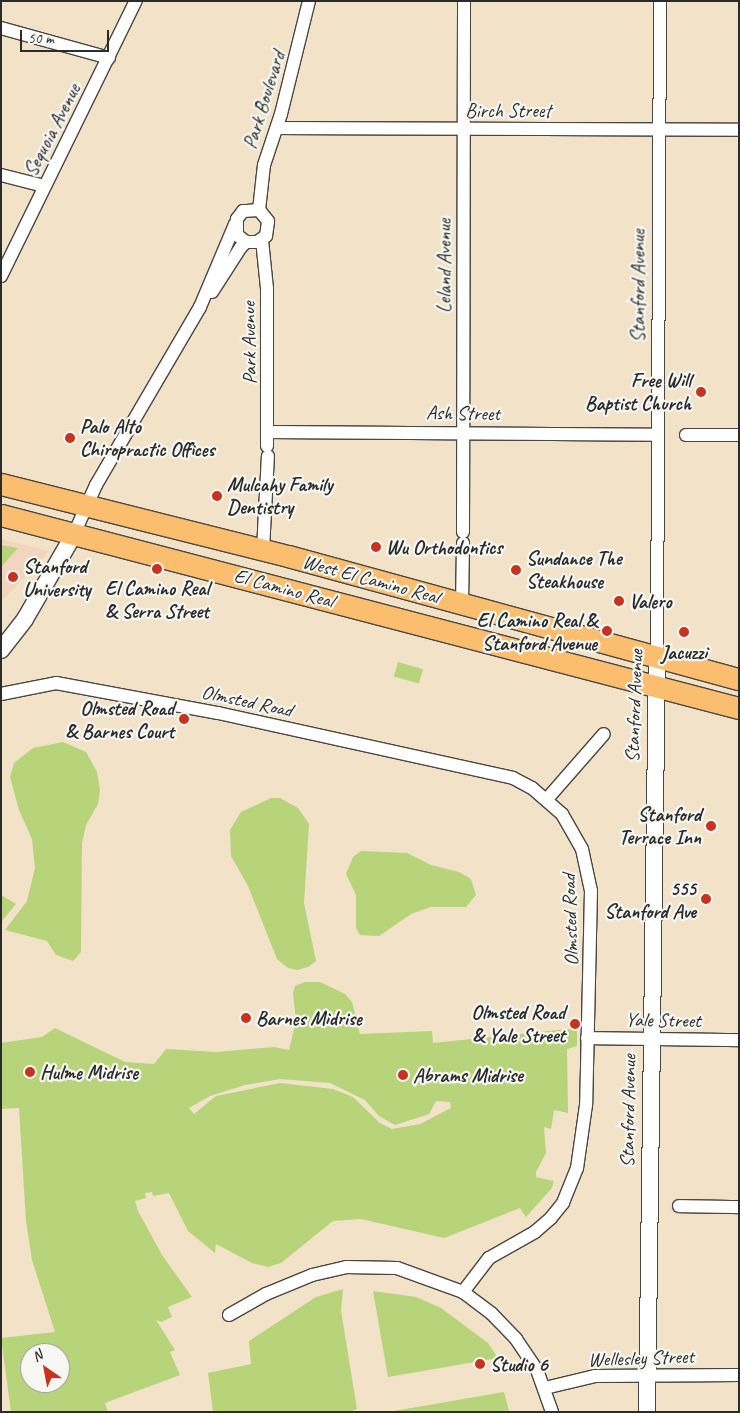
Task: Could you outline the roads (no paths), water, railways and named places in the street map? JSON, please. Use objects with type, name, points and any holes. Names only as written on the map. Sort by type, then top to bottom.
[{"type":"main road","name":"West El Camino Real","points":[[1,484],[263,550],[739,679]]},
{"type":"main road","name":"El Camino Real","points":[[1,515],[654,684]]},
{"type":"main road","points":[[654,684],[739,708]]},
{"type":"street","name":"Sequoia Avenue","points":[[1,276],[136,1]]},
{"type":"street","name":"Park Boulevard","points":[[262,240],[269,226],[266,217],[259,210],[264,165],[277,128],[309,1]]},
{"type":"street","name":"Leland Avenue","points":[[462,604],[464,1]]},
{"type":"street","name":"Stanford Avenue","points":[[647,1412],[654,684],[656,655],[660,1]]},
{"type":"street","points":[[1,28],[109,58]]},
{"type":"street","name":"Birch Street","points":[[277,128],[739,130]]},
{"type":"street","points":[[1,175],[44,186]]},
{"type":"street","points":[[200,307],[235,224],[244,211],[259,210]]},
{"type":"street","points":[[235,224],[237,235],[246,242],[262,240]]},
{"type":"street","name":"Park Avenue","points":[[262,240],[267,288],[268,432],[263,550]]},
{"type":"street","points":[[1,650],[29,612],[74,534],[86,506],[200,307],[246,242]]},
{"type":"street","name":"Ash Street","points":[[268,432],[463,431],[658,435]]},
{"type":"street","points":[[686,435],[739,435]]},
{"type":"street","name":"Olmsted Road","points":[[1,694],[56,682],[84,686],[494,773],[514,778],[547,799],[574,831],[588,869],[590,965],[584,1134],[571,1186],[550,1218],[535,1232],[489,1258],[463,1292]]},
{"type":"street","points":[[547,799],[604,734]]},
{"type":"street","name":"Yale Street","points":[[587,1038],[739,1040]]},
{"type":"street","points":[[679,1206],[739,1207]]},
{"type":"street","points":[[229,1315],[295,1281],[346,1267],[397,1268],[463,1292],[492,1314],[516,1339],[545,1388],[552,1412]]},
{"type":"street","name":"Wellesley Street","points":[[545,1388],[595,1376],[739,1375]]},
{"type":"place","name":"Free Will Baptist Church","points":[[701,392]]},
{"type":"place","name":"Palo Alto Chiropractic Offices","points":[[70,438]]},
{"type":"place","name":"Mulcahy Family Dentistry","points":[[217,496]]},
{"type":"place","name":"Wu Orthodontics","points":[[376,547]]},
{"type":"place","name":"El Camino Real & Serra Street","points":[[157,569]]},
{"type":"place","name":"Sundance The Steakhouse","points":[[516,570]]},
{"type":"place","name":"Stanford University","points":[[13,577]]},
{"type":"place","name":"Valero","points":[[619,601]]},
{"type":"place","name":"El Camino Real & Stanford Avenue","points":[[607,631]]},
{"type":"place","name":"Jacuzzi","points":[[684,632]]},
{"type":"place","name":"Olmsted Road & Barnes Court","points":[[184,719]]},
{"type":"place","name":"Stanford Terrace Inn","points":[[711,826]]},
{"type":"place","name":"555 Stanford Ave","points":[[706,899]]},
{"type":"place","name":"Barnes Midrise","points":[[246,1018]]},
{"type":"place","name":"Olmsted Road & Yale Street","points":[[575,1024]]},
{"type":"place","name":"Hulme Midrise","points":[[30,1072]]},
{"type":"place","name":"Abrams Midrise","points":[[403,1075]]},
{"type":"place","name":"Studio 6","points":[[480,1364]]}]
